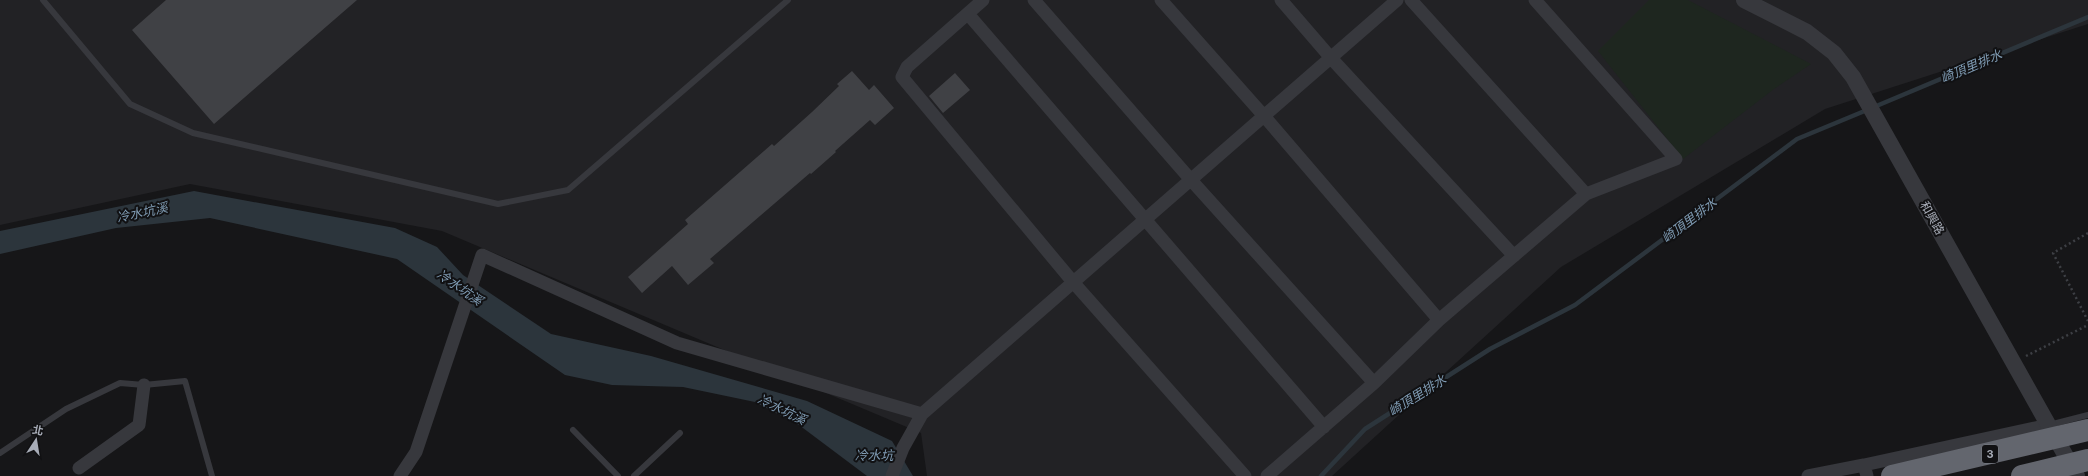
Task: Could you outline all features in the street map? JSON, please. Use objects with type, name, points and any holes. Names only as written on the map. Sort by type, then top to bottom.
[{"type":"highway","name":"3","points":[[1892,476],[2088,430]]},
{"type":"highway","points":[[2022,476],[2088,460]]},
{"type":"street","points":[[983,0],[907,68],[902,77],[1073,282],[1245,476]]},
{"type":"street","points":[[1034,0],[1191,180],[1374,383]]},
{"type":"street","points":[[1161,0],[1264,116],[1439,320]]},
{"type":"street","points":[[1281,0],[1331,58],[1514,256]]},
{"type":"street","points":[[892,476],[902,448],[922,414],[1397,0]]},
{"type":"street","points":[[1411,0],[1586,194]]},
{"type":"street","points":[[1267,476],[1374,383],[1439,320],[1586,194],[1676,159],[1535,0]]},
{"type":"street","name":"和興路","points":[[1744,0],[1806,32],[1834,53],[1853,77],[1873,110],[2077,476]]},
{"type":"street","points":[[968,14],[1324,427]]},
{"type":"street","points":[[400,476],[416,452],[461,322],[482,255],[677,343],[922,414]]},
{"type":"street","points":[[79,468],[139,425],[144,385]]},
{"type":"street","points":[[1808,476],[1865,470],[2049,425]]},
{"type":"lane","points":[[43,0],[130,104],[193,133],[498,204],[568,190],[788,0]]},
{"type":"lane","points":[[0,453],[66,409],[120,383],[144,385],[185,381],[212,476]]},
{"type":"lane","points":[[2049,425],[2088,415]]},
{"type":"lane","points":[[574,430],[618,476]]},
{"type":"lane","points":[[634,476],[680,433]]},
{"type":"path","points":[[2088,233],[2053,253],[2088,321]]},
{"type":"path","points":[[2013,362],[2088,325]]},
{"type":"shaded area","points":[[0,0],[2088,0],[2088,24],[1825,109],[1561,267],[1332,476],[927,476],[921,433],[442,231],[190,184],[0,225]]},
{"type":"shaded area","points":[[1649,0],[1688,0],[1811,64],[1774,89],[1683,159],[1598,51]]},
{"type":"water","name":"冷水坑","points":[[194,191],[395,228],[437,247],[463,275],[551,334],[651,356],[807,401],[892,441],[913,476],[867,476],[799,425],[755,402],[683,387],[612,385],[565,375],[397,259],[210,218],[116,228],[0,254],[0,231]]},
{"type":"building","points":[[166,0],[357,0],[214,124],[132,30]]},
{"type":"building","points":[[852,71],[869,90],[874,85],[894,108],[875,125],[870,120],[811,174],[810,173],[710,259],[714,263],[688,285],[672,266],[642,293],[628,277],[688,224],[685,220],[772,144],[774,146],[812,112],[839,86],[837,84]]},
{"type":"building","points":[[955,73],[970,90],[943,113],[929,96]]},
{"type":"waterway","name":"崎頂里排水","points":[[1874,107],[2088,17]]},
{"type":"waterway","name":"崎頂里排水","points":[[1321,476],[1365,429],[1490,349],[1575,305],[1797,139],[1867,110]]},
{"type":"water label","name":"冷水坑溪","points":[[142,212]]},
{"type":"water label","name":"冷水坑溪","points":[[460,287]]},
{"type":"water label","name":"冷水坑溪","points":[[782,409]]}]
